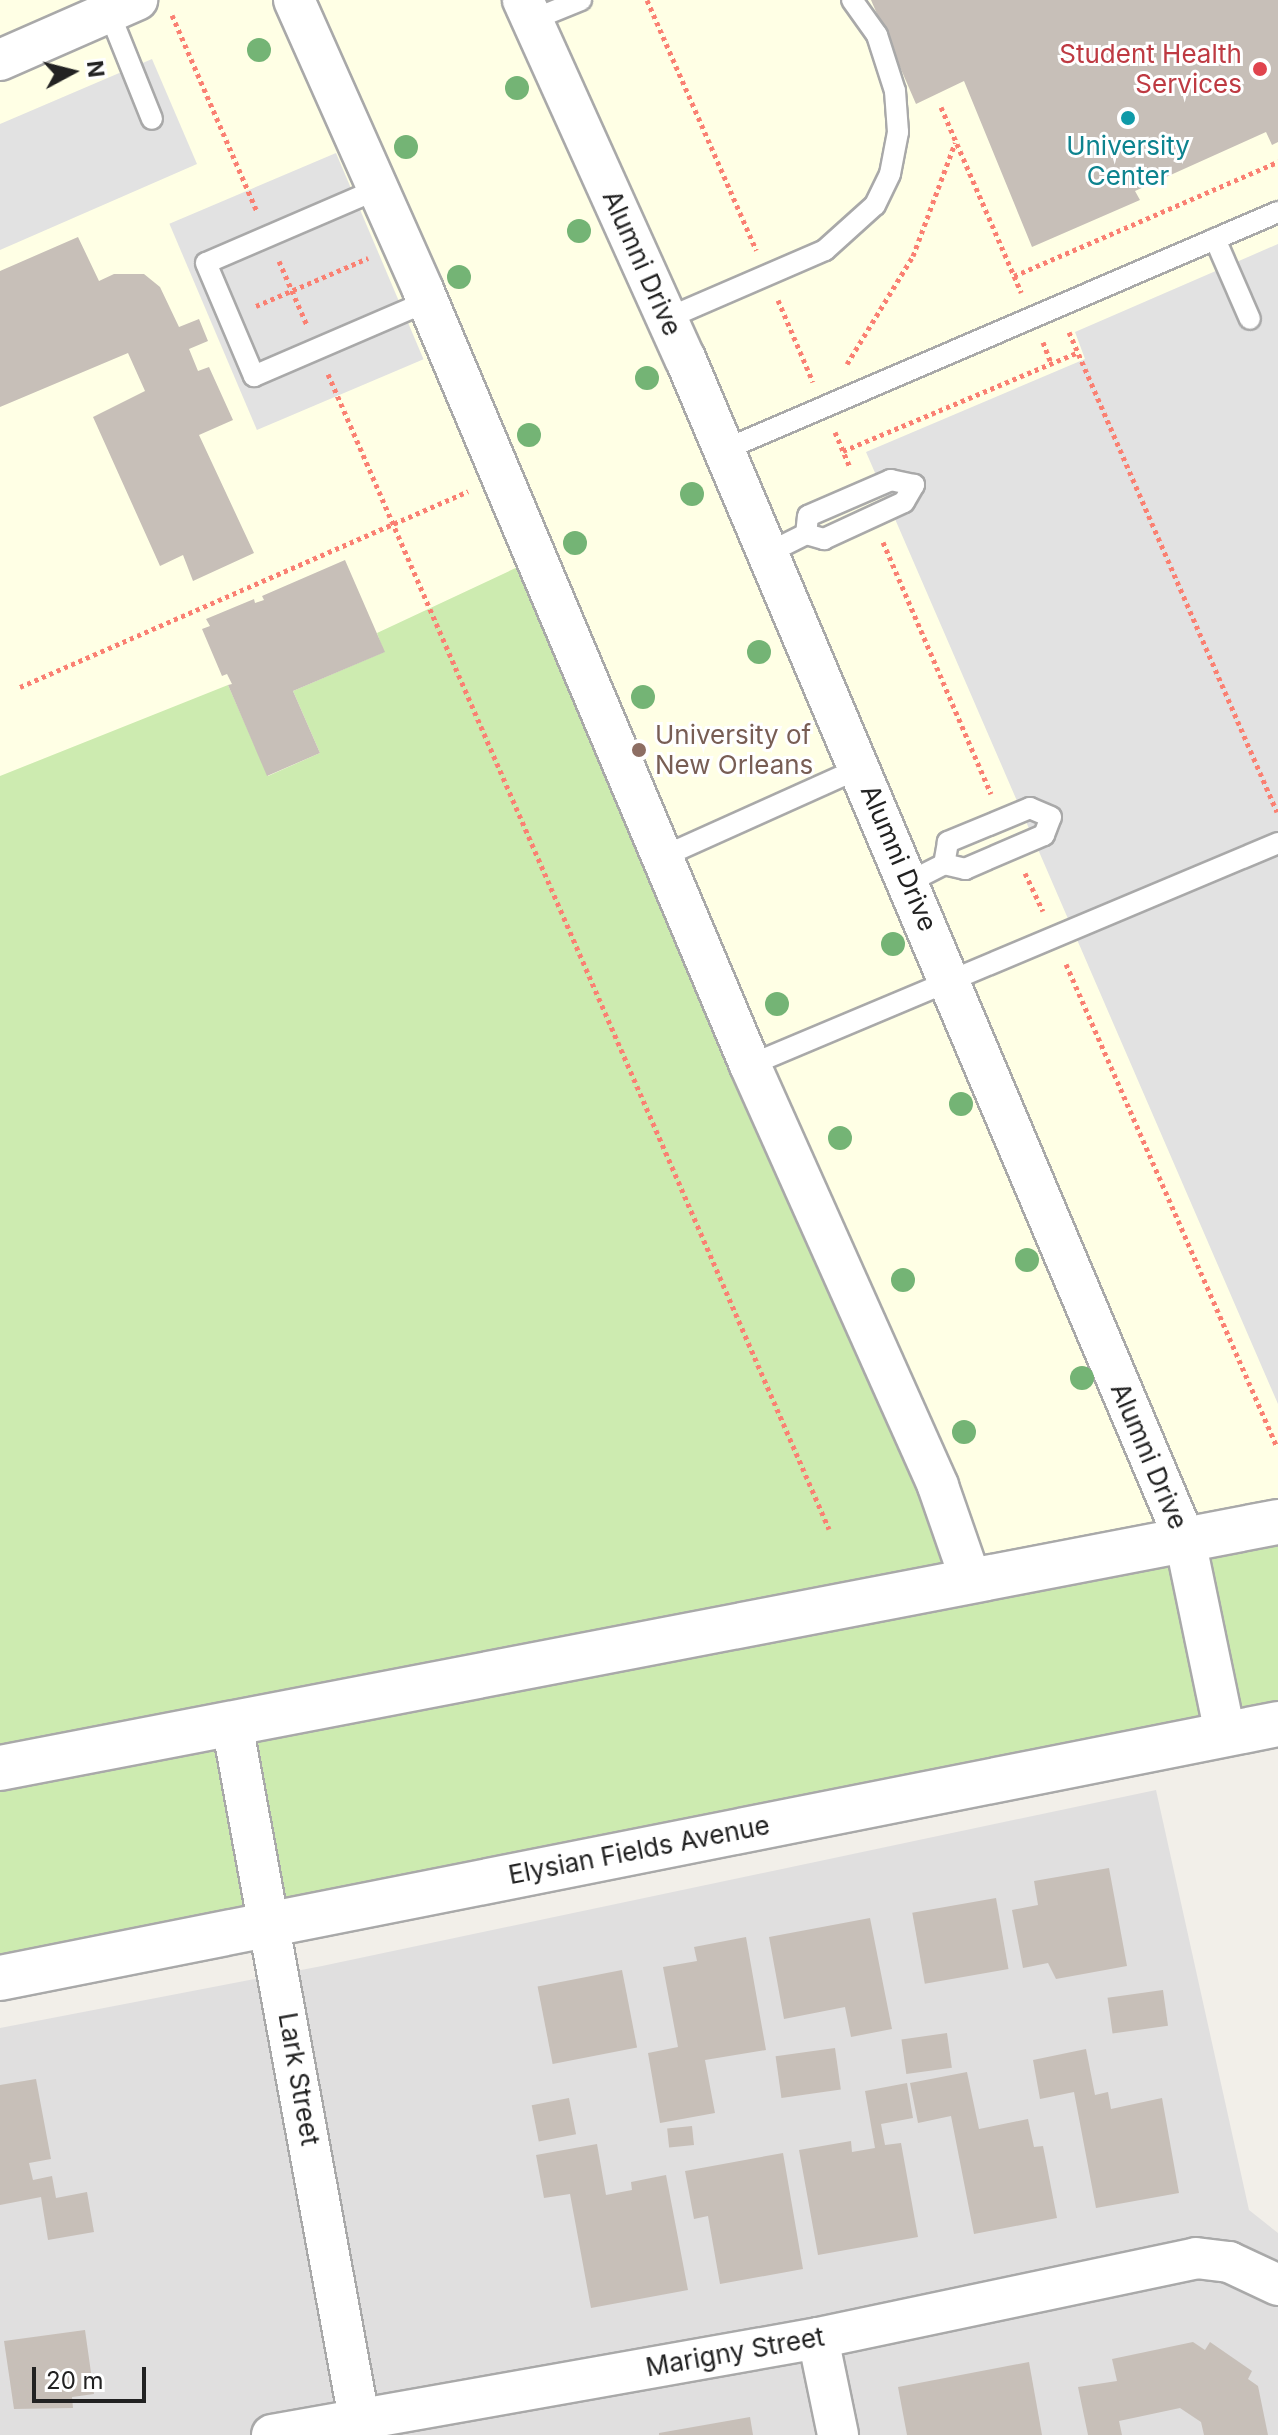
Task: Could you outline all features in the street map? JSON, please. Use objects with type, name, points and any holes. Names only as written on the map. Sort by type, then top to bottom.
[{"type":"street","points":[[294,0],[428,301],[750,1065],[938,1486],[971,1581]]},
{"type":"street","points":[[0,60],[123,6]]},
{"type":"street","name":"Alumni Drive","points":[[528,10],[668,318],[1185,1540],[1225,1733]]},
{"type":"street","points":[[0,1768],[1278,1522]]},
{"type":"street","name":"Lark Street","points":[[232,1724],[272,1924],[360,2426]]},
{"type":"street","name":"Elysian Fields Avenue","points":[[0,1978],[1278,1724]]},
{"type":"street","name":"Marigny Street","points":[[272,2435],[360,2426],[818,2338],[1196,2258],[1229,2262],[1278,2285]]},
{"type":"street","points":[[818,2338],[838,2435]]},
{"type":"lane","points":[[528,10],[581,0]]},
{"type":"lane","points":[[668,318],[768,277],[852,231],[875,205],[890,174],[898,132],[895,91],[877,35],[852,0]]},
{"type":"lane","points":[[123,6],[152,119]]},
{"type":"lane","points":[[378,189],[206,263],[254,376],[428,301]]},
{"type":"lane","points":[[724,450],[1278,212]]},
{"type":"lane","points":[[1215,239],[1250,319]]},
{"type":"lane","points":[[768,553],[806,534],[824,539],[904,502],[914,485],[891,480],[808,516],[806,534]]},
{"type":"lane","points":[[662,857],[860,768]]},
{"type":"lane","points":[[909,882],[944,864],[965,869],[1044,835],[1051,817],[1030,808],[948,842],[944,864]]},
{"type":"lane","points":[[750,1065],[1278,843]]},
{"type":"path","points":[[166,0],[829,1529]]},
{"type":"path","points":[[647,0],[862,493]]},
{"type":"path","points":[[941,107],[1051,363]]},
{"type":"path","points":[[824,407],[913,256],[955,143]]},
{"type":"path","points":[[1014,276],[1278,162]]},
{"type":"path","points":[[229,318],[402,243]]},
{"type":"path","points":[[1081,321],[1067,327],[1277,812]]},
{"type":"path","points":[[843,451],[1078,352]]},
{"type":"path","points":[[20,687],[502,476]]},
{"type":"path","points":[[871,515],[1002,820]]},
{"type":"path","points":[[1013,847],[1277,1447]]},
{"type":"shaded area","name":"University of New Orleans","points":[[0,0],[1278,0],[1278,1727],[0,1727]]},
{"type":"shaded area","points":[[152,59],[197,164],[0,250],[0,124]]},
{"type":"shaded area","points":[[336,153],[424,359],[257,430],[169,224]]},
{"type":"shaded area","points":[[1278,244],[1278,1404],[866,452],[1085,359],[1075,332]]},
{"type":"shaded area","points":[[1156,1790],[1249,2210],[1278,2233],[1278,2435],[0,2435],[0,2028],[322,1966]]},
{"type":"green space","points":[[537,558],[971,1581],[1278,1522],[1278,1724],[0,1978],[0,776],[228,685],[268,776],[320,753],[293,691],[384,652],[377,633]]},
{"type":"building","name":"University Center","points":[[871,0],[1278,0],[1278,142],[1272,145],[1266,132],[1135,191],[1140,200],[1032,247],[964,81],[916,104]]},
{"type":"building","points":[[78,237],[99,281],[114,274],[144,274],[160,287],[179,327],[199,319],[208,341],[189,349],[198,371],[209,367],[233,420],[199,435],[254,553],[193,581],[183,555],[160,566],[93,417],[145,391],[128,353],[0,407],[0,271]]},
{"type":"building","points":[[345,560],[385,652],[293,691],[320,753],[267,776],[228,685],[232,684],[227,674],[222,676],[202,629],[210,626],[206,619],[254,599],[255,603],[264,600],[262,596]]},
{"type":"building","points":[[1109,1868],[1127,1966],[1056,1979],[1048,1963],[1023,1968],[1012,1910],[1038,1905],[1034,1881]]},
{"type":"building","points":[[996,1898],[1009,1969],[925,1984],[912,1913]]},
{"type":"building","points":[[870,1918],[892,2029],[851,2037],[845,2007],[784,2019],[769,1937]]},
{"type":"building","points":[[746,1937],[766,2050],[705,2060],[715,2113],[660,2123],[648,2053],[678,2047],[663,1967],[697,1961],[694,1947]]},
{"type":"building","points":[[622,1970],[637,2048],[553,2064],[538,1986]]},
{"type":"building","points":[[1163,1990],[1168,2026],[1113,2033],[1108,1998]]},
{"type":"building","points":[[947,2033],[952,2068],[906,2074],[901,2039]]},
{"type":"building","points":[[835,2048],[841,2090],[781,2098],[776,2056]]},
{"type":"building","points":[[1086,2049],[1095,2095],[1108,2092],[1111,2109],[1162,2098],[1179,2193],[1096,2208],[1074,2092],[1040,2099],[1033,2060]]},
{"type":"building","points":[[967,2072],[979,2129],[1028,2119],[1034,2147],[1043,2146],[1057,2218],[974,2234],[951,2116],[918,2123],[910,2083]]},
{"type":"building","points":[[36,2079],[51,2159],[29,2163],[33,2180],[52,2176],[56,2198],[87,2192],[94,2232],[48,2240],[41,2197],[0,2205],[0,2085]]},
{"type":"building","points":[[907,2083],[913,2118],[881,2124],[885,2145],[901,2143],[918,2237],[818,2255],[799,2150],[851,2141],[852,2152],[875,2148],[865,2091]]},
{"type":"building","points":[[569,2098],[576,2134],[539,2142],[532,2105]]},
{"type":"building","points":[[692,2126],[694,2145],[669,2148],[667,2129]]},
{"type":"building","points":[[597,2144],[606,2195],[632,2190],[631,2182],[666,2175],[688,2290],[591,2308],[570,2194],[544,2198],[536,2155]]},
{"type":"building","points":[[783,2153],[803,2269],[720,2284],[708,2216],[694,2219],[685,2171]]},
{"type":"building","points":[[85,2330],[94,2394],[72,2397],[73,2408],[14,2409],[4,2341]]},
{"type":"building","points":[[1193,2342],[1205,2350],[1210,2342],[1252,2371],[1248,2379],[1258,2386],[1268,2435],[1204,2435],[1201,2422],[1180,2408],[1119,2421],[1122,2435],[1088,2435],[1078,2387],[1117,2381],[1112,2359]]},
{"type":"building","points":[[1029,2362],[1042,2435],[907,2435],[898,2387]]},
{"type":"building","points":[[750,2417],[753,2435],[659,2435],[659,2433]]},
{"type":"place","name":"Student Health Services","points":[[1260,69]]},
{"type":"place","name":"University Center","points":[[1128,118]]},
{"type":"place","name":"University of New Orleans","points":[[639,750]]}]
